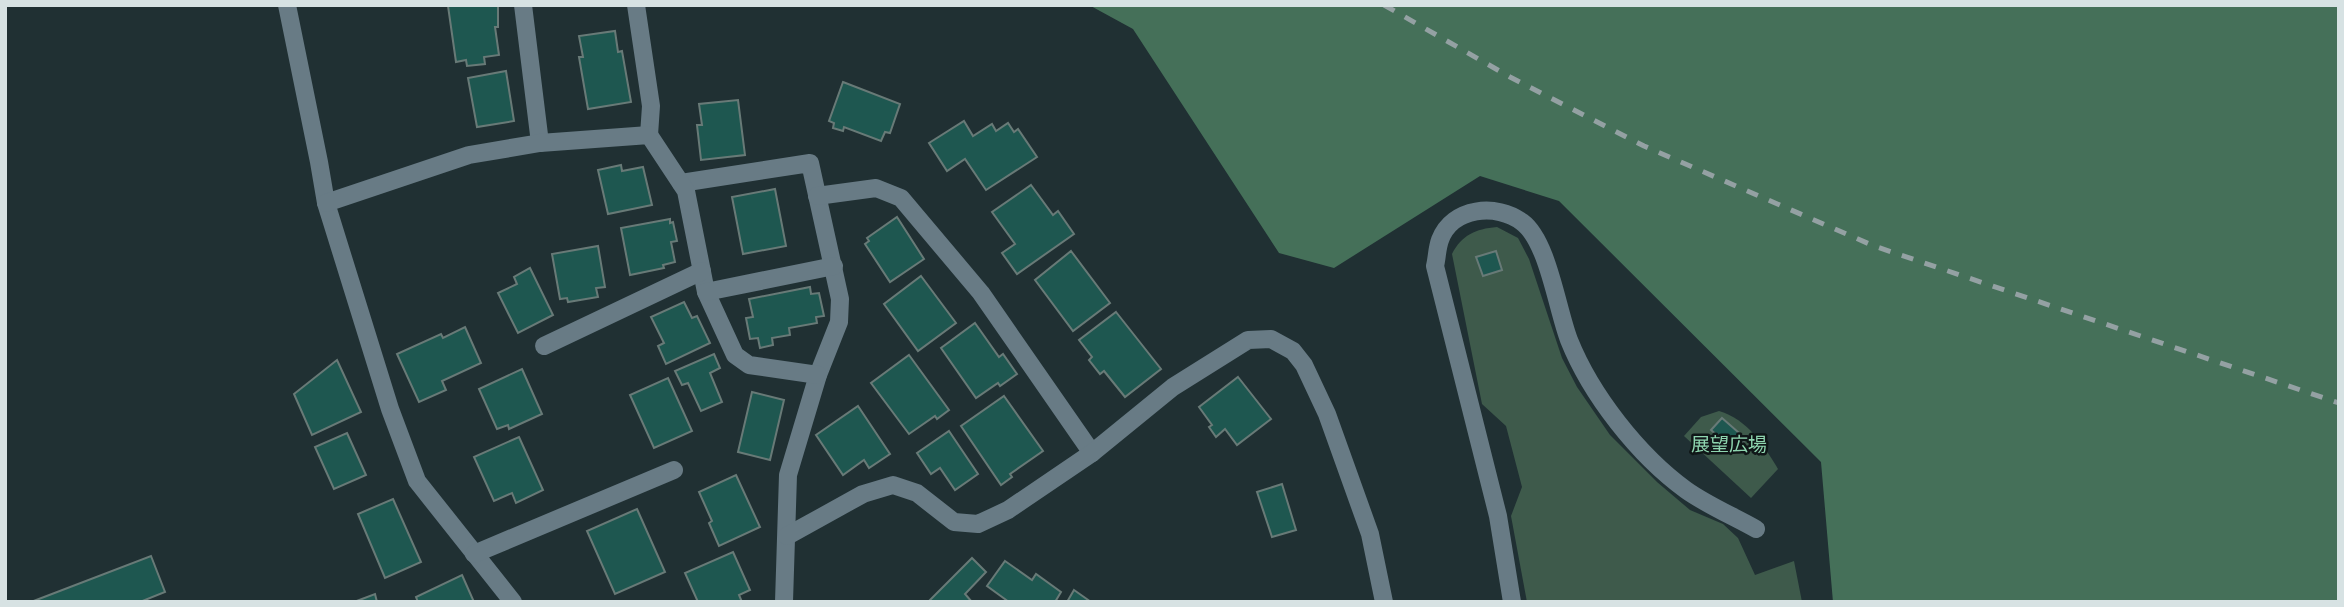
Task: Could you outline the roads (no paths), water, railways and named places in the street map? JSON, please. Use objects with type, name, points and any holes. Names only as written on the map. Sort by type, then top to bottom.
[{"type":"street","points":[[288,5],[326,203],[390,409],[417,481],[513,602]]},
{"type":"street","points":[[523,5],[540,143]]},
{"type":"street","points":[[636,5],[651,106],[649,135],[686,191],[706,292],[735,355],[749,365],[818,375]]},
{"type":"street","points":[[326,203],[469,155],[540,143],[649,135]]},
{"type":"street","points":[[681,183],[810,163],[834,266],[840,299],[839,322],[818,375],[788,475],[784,602]]},
{"type":"street","points":[[817,196],[876,188],[901,198],[981,293],[1092,453]]},
{"type":"street","points":[[1511,602],[1498,516],[1435,266],[1440,238],[1454,221],[1475,211],[1500,211],[1523,223],[1540,246],[1569,340],[1614,419],[1645,453],[1686,490],[1756,528]]},
{"type":"street","points":[[706,292],[834,266]]},
{"type":"street","points":[[544,346],[702,271]]},
{"type":"street","points":[[787,536],[863,494],[893,485],[917,493],[954,522],[978,524],[1009,510],[1092,453],[1173,387],[1248,340],[1271,339],[1293,351],[1304,365],[1327,414],[1370,534],[1384,602]]},
{"type":"street","points":[[474,554],[674,470]]},
{"type":"railway","points":[[1384,5],[1510,77],[1644,146],[1874,246],[2339,403]]},
{"type":"park label","name":"展望広場","points":[[1729,444]]}]
